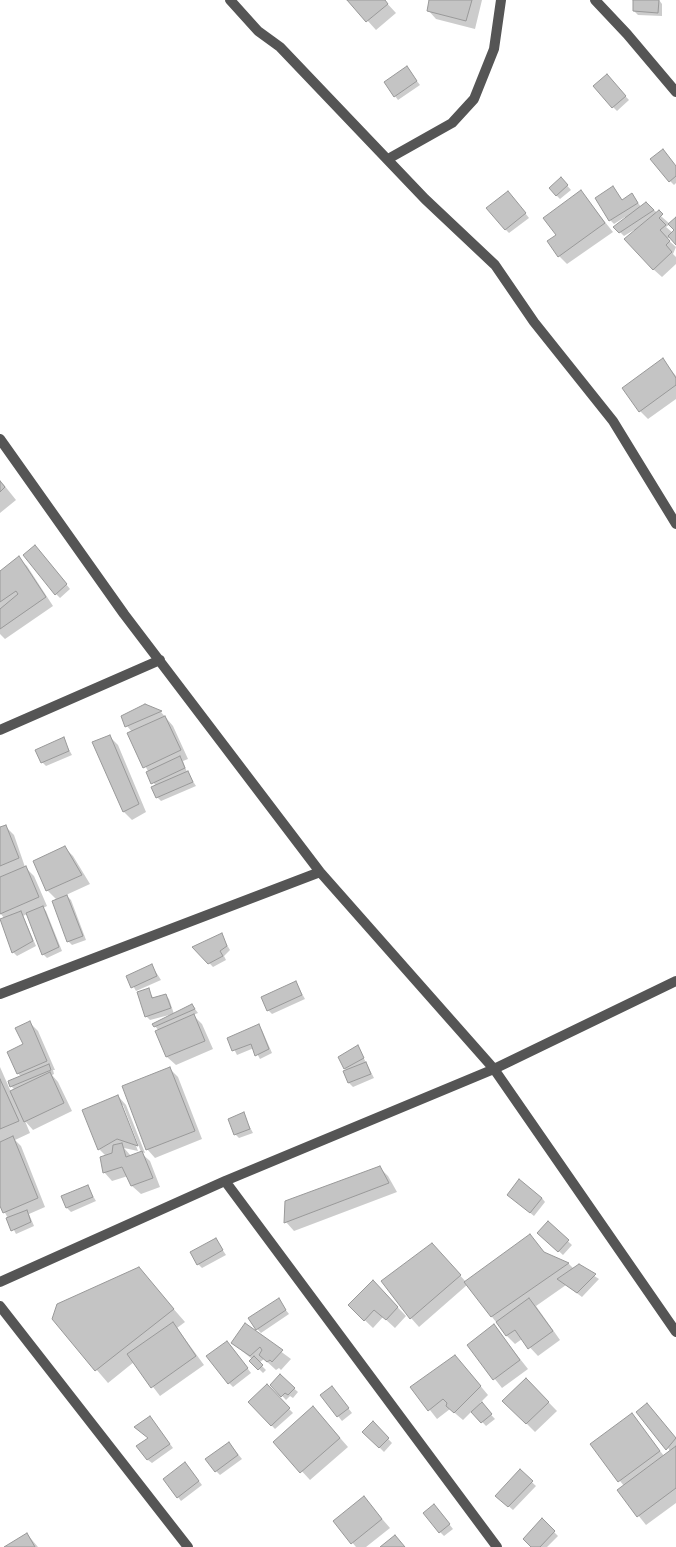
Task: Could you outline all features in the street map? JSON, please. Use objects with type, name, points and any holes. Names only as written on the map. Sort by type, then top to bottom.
[{"type":"street","points":[[230,0],[258,31],[280,47],[425,199],[495,265],[534,322],[613,421],[676,524]]},
{"type":"street","points":[[388,159],[452,124],[474,99],[494,49],[501,0]]},
{"type":"street","points":[[595,0],[627,34],[676,92]]},
{"type":"street","points":[[0,440],[124,614],[320,872],[494,1069],[676,1332]]},
{"type":"street","points":[[0,730],[160,660]]},
{"type":"street","points":[[0,994],[320,872]]},
{"type":"street","points":[[0,1282],[226,1181],[494,1069],[676,981]]},
{"type":"street","points":[[226,1181],[497,1547]]},
{"type":"street","points":[[0,1306],[188,1547]]},
{"type":"building","points":[[347,0],[385,0],[388,4],[366,22]]},
{"type":"building","points":[[429,0],[472,0],[466,21],[427,11]]},
{"type":"building","points":[[633,0],[659,0],[658,13],[633,11]]},
{"type":"building","points":[[407,66],[417,81],[394,97],[384,82]]},
{"type":"building","points":[[607,74],[626,96],[612,108],[593,86]]},
{"type":"building","points":[[663,149],[676,166],[676,176],[669,182],[650,159]]},
{"type":"building","points":[[561,177],[568,185],[556,196],[549,188]]},
{"type":"building","points":[[613,186],[622,200],[632,193],[638,203],[609,221],[595,198]]},
{"type":"building","points":[[581,190],[605,223],[558,257],[547,241],[556,235],[543,218]]},
{"type":"building","points":[[508,191],[526,213],[505,230],[486,208]]},
{"type":"building","points":[[646,202],[654,210],[619,233],[613,227]]},
{"type":"building","points":[[659,210],[663,214],[659,218],[666,225],[660,230],[670,241],[666,245],[672,252],[653,270],[624,239]]},
{"type":"building","points":[[676,217],[676,245],[668,236],[674,230],[668,224]]},
{"type":"building","points":[[663,358],[676,378],[676,385],[639,412],[622,388]]},
{"type":"building","points":[[0,481],[5,487],[0,492]]},
{"type":"building","points":[[35,545],[67,584],[55,595],[23,555]]},
{"type":"building","points":[[19,556],[46,597],[0,629],[0,609],[18,594],[16,591],[0,602],[0,571]]},
{"type":"building","points":[[145,704],[162,711],[125,727],[121,716]]},
{"type":"building","points":[[165,716],[181,750],[143,768],[127,733]]},
{"type":"building","points":[[110,735],[139,804],[123,812],[92,742]]},
{"type":"building","points":[[64,737],[69,751],[41,763],[35,750]]},
{"type":"building","points":[[180,756],[185,768],[151,784],[146,772]]},
{"type":"building","points":[[188,771],[193,782],[156,798],[151,787]]},
{"type":"building","points":[[6,825],[19,858],[0,866],[0,827]]},
{"type":"building","points":[[65,846],[82,875],[46,891],[33,861]]},
{"type":"building","points":[[26,866],[39,897],[0,914],[0,877]]},
{"type":"building","points":[[67,895],[83,936],[67,942],[52,901]]},
{"type":"building","points":[[43,906],[59,947],[42,955],[26,913]]},
{"type":"building","points":[[21,911],[33,941],[12,953],[0,919]]},
{"type":"building","points":[[222,933],[227,946],[220,951],[223,956],[208,964],[192,947]]},
{"type":"building","points":[[152,964],[157,976],[131,988],[126,976]]},
{"type":"building","points":[[296,981],[302,995],[267,1011],[261,997]]},
{"type":"building","points":[[149,988],[152,998],[166,994],[171,1008],[145,1017],[137,992]]},
{"type":"building","points":[[192,1004],[195,1009],[154,1027],[152,1024]]},
{"type":"building","points":[[194,1014],[205,1041],[166,1057],[155,1031]]},
{"type":"building","points":[[30,1021],[47,1061],[17,1074],[7,1052],[23,1044],[15,1028]]},
{"type":"building","points":[[259,1024],[269,1049],[255,1056],[251,1044],[232,1051],[227,1038]]},
{"type":"building","points":[[358,1045],[364,1058],[344,1069],[338,1057]]},
{"type":"building","points":[[366,1062],[371,1074],[348,1083],[343,1071]]},
{"type":"building","points":[[49,1064],[51,1070],[10,1087],[8,1081]]},
{"type":"building","points":[[170,1067],[195,1131],[146,1150],[122,1086]]},
{"type":"building","points":[[50,1072],[64,1103],[24,1122],[10,1091]]},
{"type":"building","points":[[0,1079],[19,1121],[0,1129]]},
{"type":"building","points":[[118,1095],[138,1146],[117,1139],[98,1150],[82,1110]]},
{"type":"building","points":[[244,1112],[250,1129],[234,1135],[228,1119]]},
{"type":"building","points":[[13,1136],[38,1198],[3,1213],[0,1206],[0,1142]]},
{"type":"building","points":[[122,1143],[126,1157],[142,1151],[153,1178],[131,1186],[122,1167],[103,1173],[100,1157],[112,1153],[113,1145]]},
{"type":"building","points":[[380,1166],[389,1183],[284,1223],[285,1201]]},
{"type":"building","points":[[519,1179],[542,1198],[530,1213],[507,1195]]},
{"type":"building","points":[[88,1185],[93,1197],[66,1208],[61,1196]]},
{"type":"building","points":[[27,1210],[31,1222],[11,1231],[6,1218]]},
{"type":"building","points":[[548,1221],[569,1240],[558,1252],[537,1233]]},
{"type":"building","points":[[530,1234],[544,1252],[569,1263],[491,1317],[464,1282]]},
{"type":"building","points":[[216,1238],[223,1250],[197,1265],[190,1252]]},
{"type":"building","points":[[432,1243],[461,1275],[410,1319],[381,1281]]},
{"type":"building","points":[[579,1264],[596,1274],[577,1293],[557,1279]]},
{"type":"building","points":[[139,1267],[174,1309],[95,1371],[52,1319],[57,1304]]},
{"type":"building","points":[[373,1280],[398,1307],[386,1320],[374,1310],[364,1321],[348,1305]]},
{"type":"building","points":[[279,1298],[286,1310],[256,1330],[248,1318]]},
{"type":"building","points":[[529,1298],[553,1331],[528,1349],[515,1330],[506,1336],[496,1322]]},
{"type":"building","points":[[173,1322],[196,1356],[151,1388],[127,1354]]},
{"type":"building","points":[[245,1323],[283,1350],[272,1362],[270,1360],[267,1362],[259,1355],[262,1350],[260,1347],[250,1356],[231,1343]]},
{"type":"building","points":[[494,1324],[520,1360],[493,1380],[467,1345]]},
{"type":"building","points":[[227,1341],[248,1368],[228,1384],[206,1356]]},
{"type":"building","points":[[455,1355],[481,1386],[454,1413],[446,1406],[447,1403],[443,1399],[428,1411],[410,1387]]},
{"type":"building","points":[[254,1356],[263,1365],[258,1370],[249,1361]]},
{"type":"building","points":[[280,1374],[295,1388],[288,1395],[285,1393],[281,1397],[270,1385]]},
{"type":"building","points":[[526,1378],[549,1402],[526,1424],[502,1401]]},
{"type":"building","points":[[267,1384],[290,1408],[271,1426],[248,1402]]},
{"type":"building","points":[[332,1386],[349,1408],[337,1417],[320,1395]]},
{"type":"building","points":[[482,1402],[492,1414],[481,1423],[471,1412]]},
{"type":"building","points":[[647,1403],[676,1438],[666,1450],[636,1412]]},
{"type":"building","points":[[313,1406],[340,1438],[300,1473],[273,1442]]},
{"type":"building","points":[[632,1413],[660,1451],[618,1482],[590,1444]]},
{"type":"building","points":[[150,1416],[170,1444],[147,1460],[136,1446],[148,1438],[134,1427]]},
{"type":"building","points":[[373,1421],[389,1438],[379,1448],[362,1432]]},
{"type":"building","points":[[229,1442],[238,1455],[215,1472],[205,1459]]},
{"type":"building","points":[[676,1446],[676,1488],[637,1517],[617,1490]]},
{"type":"building","points":[[185,1462],[199,1481],[177,1498],[163,1479]]},
{"type":"building","points":[[520,1469],[533,1481],[508,1507],[495,1496]]},
{"type":"building","points":[[364,1496],[382,1519],[351,1544],[333,1521]]},
{"type":"building","points":[[434,1504],[450,1524],[439,1533],[423,1513]]},
{"type":"building","points":[[542,1518],[555,1531],[540,1547],[531,1547],[523,1539]]},
{"type":"building","points":[[27,1533],[35,1547],[4,1547]]},
{"type":"building","points":[[395,1535],[405,1547],[380,1547]]}]
